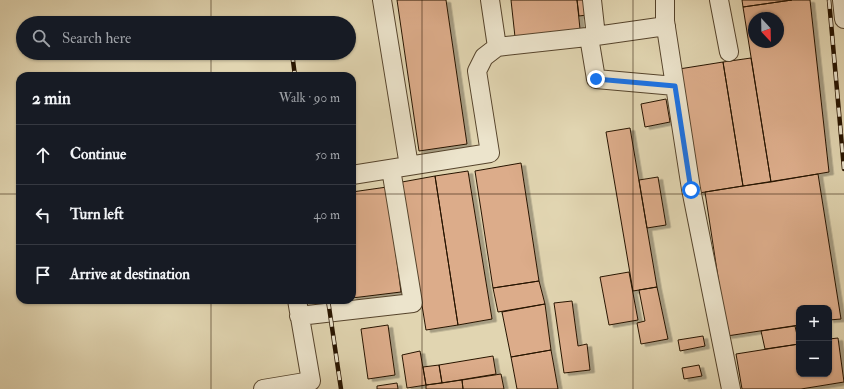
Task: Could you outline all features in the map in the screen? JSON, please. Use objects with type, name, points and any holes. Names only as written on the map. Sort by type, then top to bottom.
[{"type":"street","points":[[382,0],[409,166]]},
{"type":"street","points":[[490,0],[497,47]]},
{"type":"street","points":[[592,0],[596,79],[675,86]]},
{"type":"street","points":[[665,0],[666,26],[691,190],[731,389]]},
{"type":"street","points":[[720,0],[729,52]]},
{"type":"street","points":[[842,0],[844,19]]},
{"type":"street","points":[[356,175],[490,153],[477,71],[484,57],[497,47],[593,37],[666,26]]},
{"type":"street","points":[[263,389],[310,381],[298,308],[413,303],[391,169]]},
{"type":"building","points":[[397,0],[446,0],[467,144],[419,151]]},
{"type":"building","points":[[511,0],[577,0],[580,29],[515,37]]},
{"type":"building","points":[[577,0],[585,0],[587,15],[579,16]]},
{"type":"building","points":[[742,0],[792,0],[743,7]]},
{"type":"building","points":[[792,0],[810,0],[829,172],[771,182],[750,48],[784,48],[784,12],[748,12],[748,38],[743,7]]},
{"type":"building","points":[[751,58],[771,182],[743,186],[723,62]]},
{"type":"building","points":[[723,62],[743,186],[699,193],[679,69]]},
{"type":"building","points":[[666,99],[670,122],[645,127],[641,104]]},
{"type":"building","points":[[630,128],[657,287],[633,291],[606,132]]},
{"type":"building","points":[[521,163],[539,281],[493,288],[475,171]]},
{"type":"building","points":[[468,171],[492,319],[458,325],[435,176]]},
{"type":"building","points":[[818,174],[841,319],[832,320],[832,305],[796,305],[796,325],[727,336],[705,192]]},
{"type":"building","points":[[435,176],[458,325],[426,330],[402,182]]},
{"type":"building","points":[[658,177],[666,225],[647,228],[639,180]]},
{"type":"building","points":[[387,187],[401,292],[356,298],[356,191]]},
{"type":"building","points":[[629,272],[638,320],[609,325],[600,277]]},
{"type":"building","points":[[539,281],[545,304],[498,312],[493,288]]},
{"type":"building","points":[[657,287],[668,339],[641,344],[637,323],[645,321],[639,290]]},
{"type":"building","points":[[572,301],[578,346],[587,344],[590,370],[564,373],[554,303]]},
{"type":"building","points":[[545,304],[551,350],[511,357],[502,312]]},
{"type":"building","points":[[388,325],[395,375],[368,379],[361,329]]},
{"type":"building","points":[[795,326],[796,344],[765,349],[761,331]]},
{"type":"building","points":[[703,336],[705,346],[680,351],[678,340]]},
{"type":"building","points":[[838,338],[844,382],[801,389],[742,389],[736,354],[796,344],[796,377],[832,377],[832,339]]},
{"type":"building","points":[[551,350],[558,389],[517,389],[511,357]]},
{"type":"building","points":[[420,351],[426,385],[407,388],[402,355]]},
{"type":"building","points":[[493,356],[496,374],[442,383],[439,365]]},
{"type":"building","points":[[439,365],[442,383],[426,385],[423,367]]},
{"type":"building","points":[[699,365],[702,376],[684,379],[682,368]]},
{"type":"building","points":[[501,374],[504,389],[463,389],[462,380]]},
{"type":"building","points":[[462,380],[463,389],[426,389],[426,385]]},
{"type":"building","points":[[397,383],[398,389],[377,389],[377,386]]},
{"type":"railway","points":[[829,0],[844,169]]},
{"type":"railway","points":[[293,60],[294,72]]},
{"type":"railway","points":[[329,304],[341,389]]},
{"type":"route","points":[[596,79],[675,86],[691,190]]}]
